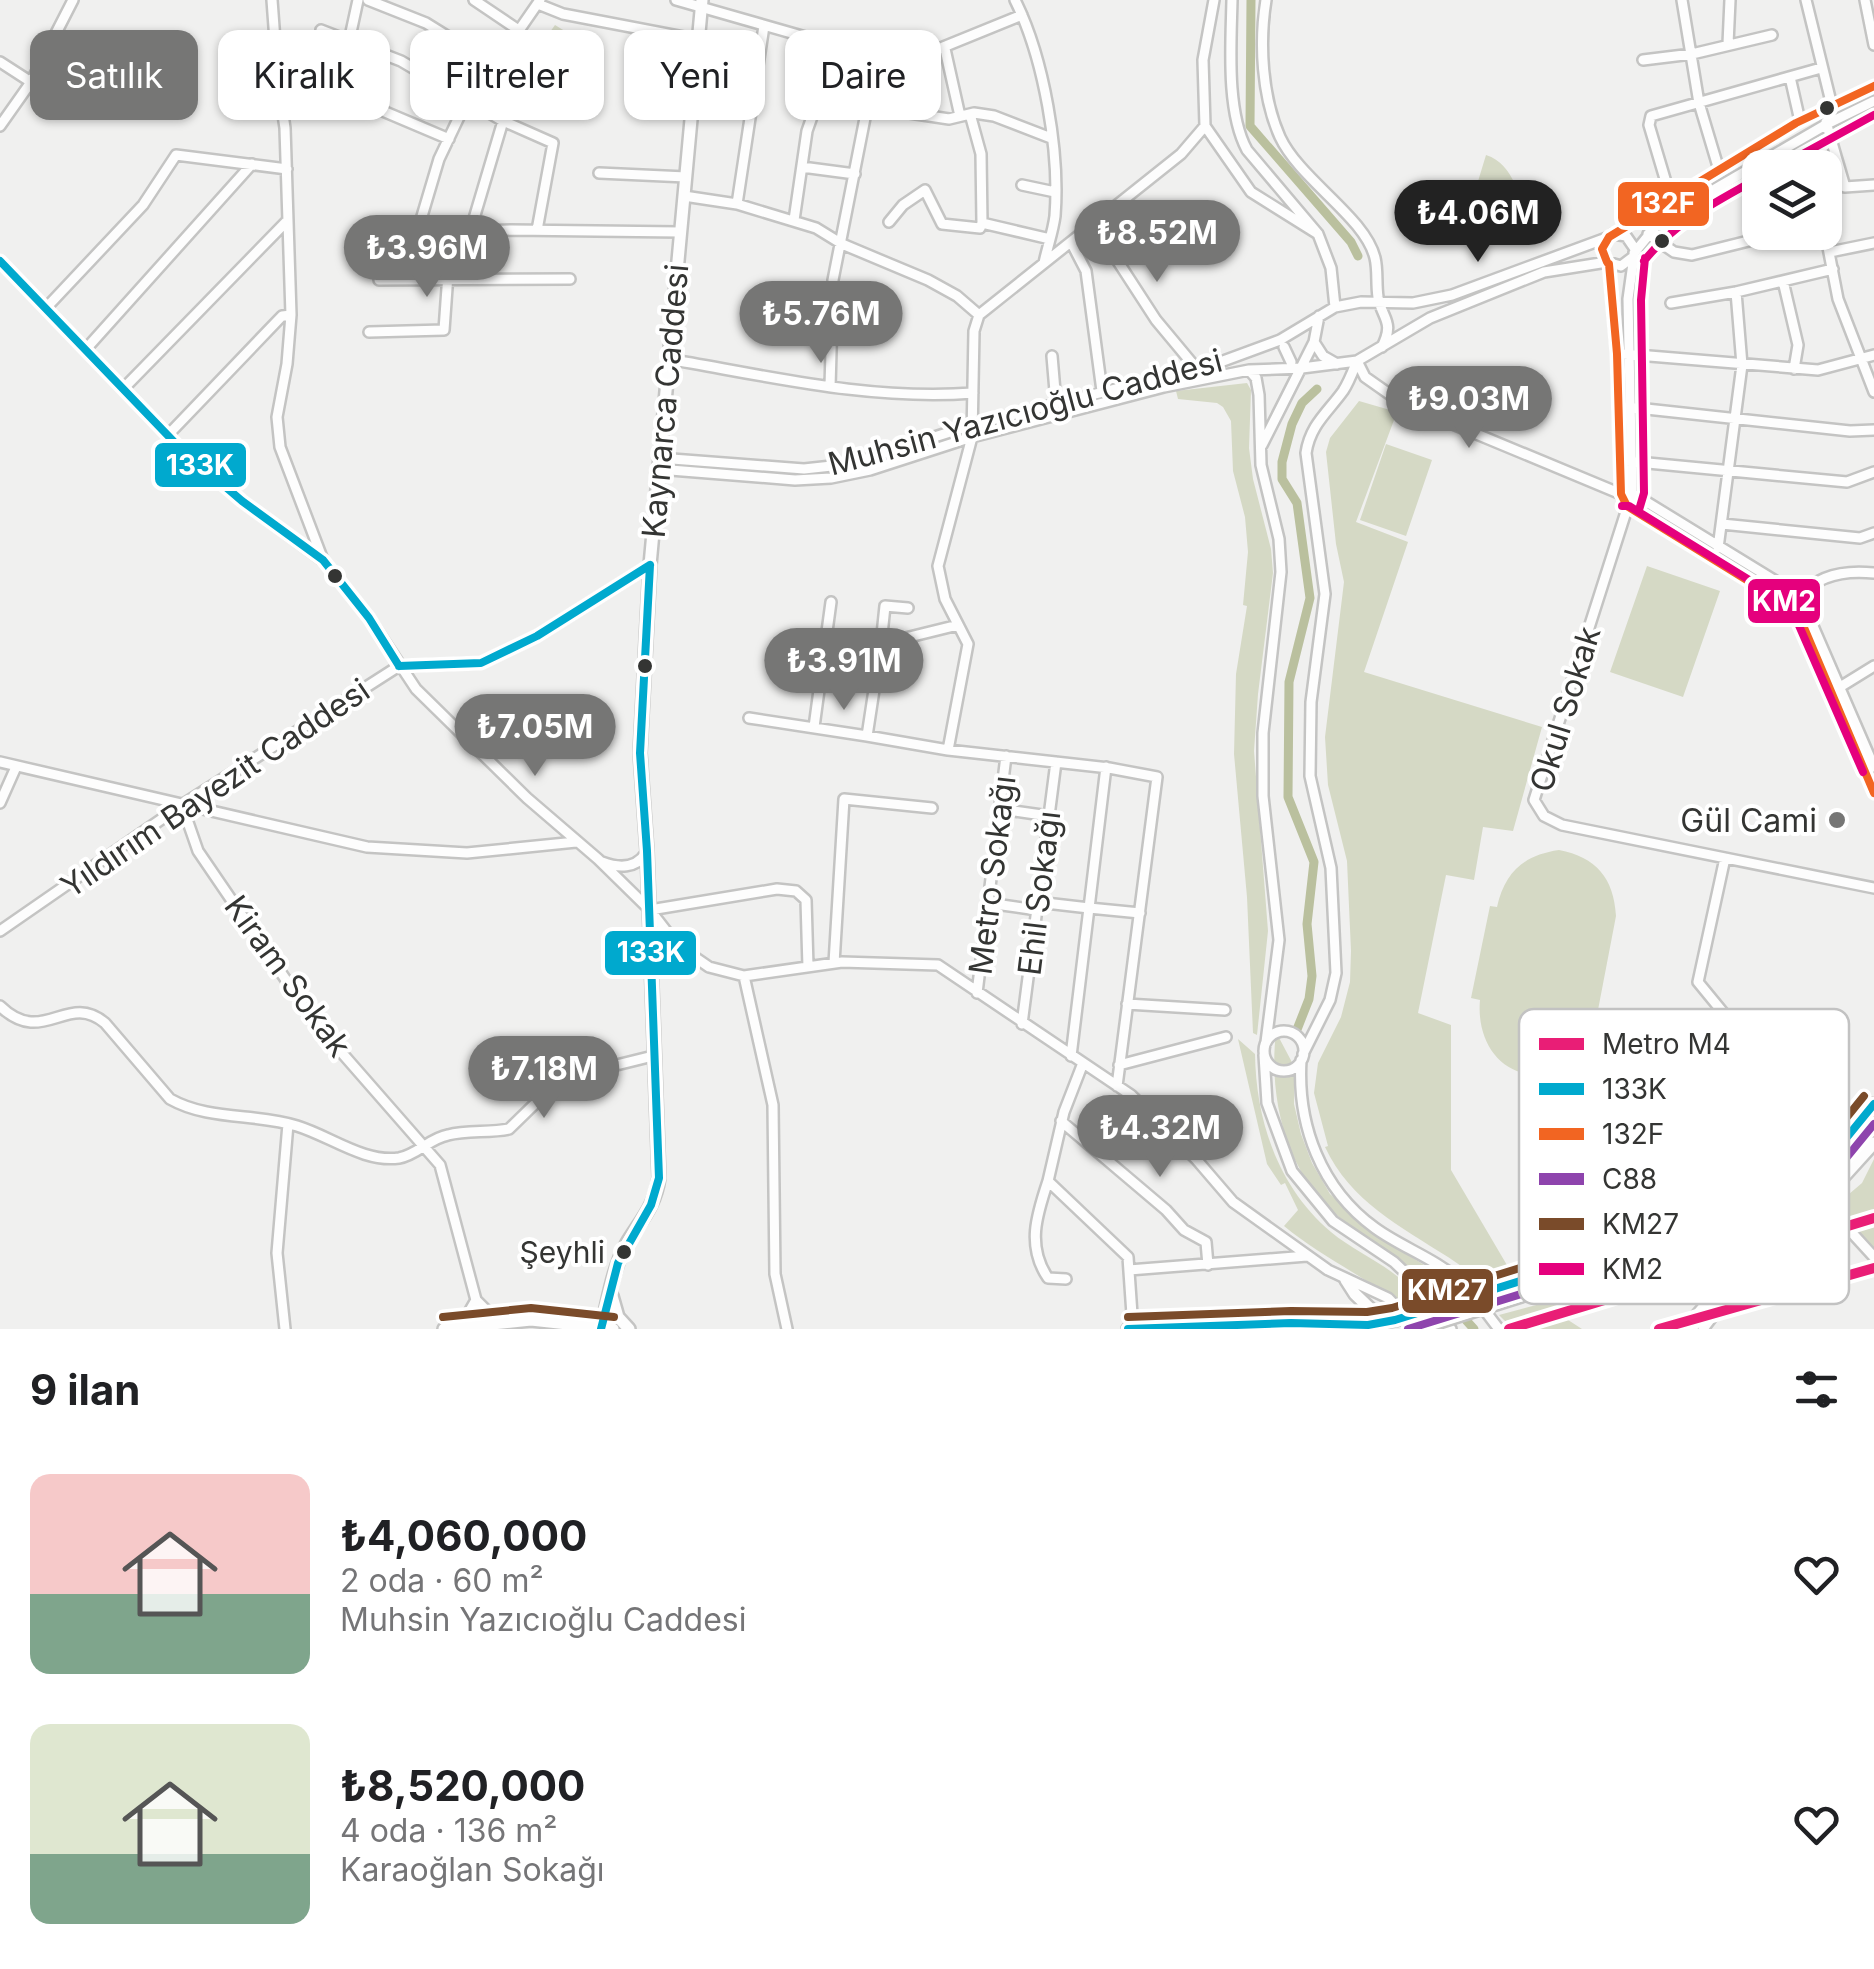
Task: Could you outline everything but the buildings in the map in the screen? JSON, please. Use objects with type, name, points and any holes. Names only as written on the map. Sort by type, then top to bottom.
[{"type":"main road","name":"Kaynarca Caddesi","points":[[700,30],[702,4]]},
{"type":"main road","name":"Kaynarca Caddesi","points":[[605,1328],[611,1292],[627,1244],[648,1215],[659,1178],[640,753],[658,464],[691,120]]},
{"type":"main road","points":[[1849,1133],[1874,1104]]},
{"type":"main road","points":[[1849,1168],[1874,1143]]},
{"type":"main road","points":[[1346,1280],[1355,1294],[1390,1322]]},
{"type":"main road","points":[[1130,1329],[1390,1322],[1519,1283]]},
{"type":"main road","points":[[585,1324],[611,1292]]},
{"type":"main road","points":[[611,1292],[618,1317],[629,1329]]},
{"type":"main road","points":[[1418,1329],[1519,1297]]},
{"type":"main road","points":[[444,1329],[497,1321],[605,1328]]},
{"type":"street","points":[[58,30],[73,0]]},
{"type":"street","points":[[272,0],[274,30]]},
{"type":"street","points":[[351,30],[358,0]]},
{"type":"street","points":[[368,0],[437,30]]},
{"type":"street","points":[[474,0],[519,30]]},
{"type":"street","points":[[676,0],[702,4],[785,32]]},
{"type":"street","points":[[1015,0],[1034,55],[1051,138],[1055,220],[1043,265]]},
{"type":"street","points":[[1214,0],[1203,60],[1205,126],[1251,192],[1318,234]]},
{"type":"street","points":[[1232,0],[1234,116],[1240,137],[1264,173],[1318,234],[1332,268],[1335,307]]},
{"type":"street","points":[[1266,0],[1262,30],[1265,67],[1280,137],[1294,159],[1365,236],[1375,257],[1378,302],[1388,326],[1382,348]]},
{"type":"street","points":[[1682,0],[1699,103],[1719,170]]},
{"type":"street","points":[[1728,44],[1730,0]]},
{"type":"street","points":[[1806,0],[1821,68],[1826,124],[1834,150]]},
{"type":"street","points":[[1865,0],[1874,45]]},
{"type":"street","points":[[521,30],[539,2],[563,14],[647,30]]},
{"type":"street","points":[[941,50],[1022,15]]},
{"type":"street","points":[[737,204],[764,26]]},
{"type":"street","points":[[1643,60],[1692,54],[1772,35]]},
{"type":"street","points":[[889,222],[903,205],[925,190],[942,224],[980,228],[982,223],[981,154],[944,49]]},
{"type":"street","points":[[0,62],[30,81]]},
{"type":"street","points":[[1670,199],[1648,119],[1651,116],[1821,68]]},
{"type":"street","points":[[1790,77],[1800,121]]},
{"type":"street","points":[[0,126],[30,83]]},
{"type":"street","name":"Muhsin Yazıcıoğlu Caddesi","points":[[658,464],[804,469],[850,464],[972,424],[1196,368],[1280,340],[1335,307],[1413,303],[1452,295],[1611,236],[1800,121],[1874,86]]},
{"type":"street","points":[[1608,263],[1621,266],[1648,234],[1672,214],[1826,124],[1874,101]]},
{"type":"street","points":[[390,114],[448,139]]},
{"type":"street","points":[[941,117],[965,115],[1020,124],[1051,138]]},
{"type":"street","points":[[282,120],[290,314],[287,364],[277,417],[280,446],[324,560]]},
{"type":"street","points":[[459,120],[439,158],[417,233],[680,232]]},
{"type":"street","points":[[500,120],[553,142],[537,230]]},
{"type":"street","points":[[794,220],[813,120]]},
{"type":"street","points":[[830,387],[833,280],[865,120]]},
{"type":"street","points":[[470,232],[503,122]]},
{"type":"street","points":[[948,750],[968,644],[945,598],[938,566],[972,437],[974,331],[979,315],[1181,154],[1205,126]]},
{"type":"street","points":[[46,308],[143,205],[176,155],[287,169]]},
{"type":"street","points":[[86,348],[252,164]]},
{"type":"street","points":[[802,167],[855,174]]},
{"type":"street","points":[[599,173],[686,177]]},
{"type":"street","points":[[1842,177],[1845,187],[1874,185]]},
{"type":"street","points":[[1022,185],[1055,192]]},
{"type":"street","points":[[1706,195],[1742,188]]},
{"type":"street","points":[[684,196],[737,204],[816,228],[842,244],[958,296],[979,315]]},
{"type":"street","points":[[124,388],[286,222]]},
{"type":"street","points":[[982,223],[1050,239]]},
{"type":"street","points":[[1093,223],[1156,320],[1196,368]]},
{"type":"street","points":[[369,332],[444,330],[451,232]]},
{"type":"street","points":[[1648,234],[1674,252],[1692,255],[1742,243]]},
{"type":"street","points":[[1624,461],[1630,407],[1622,354],[1608,263],[1602,248],[1611,236],[1630,238],[1634,255],[1628,292],[1622,354],[1617,406],[1627,506],[1797,611],[1874,793]]},
{"type":"street","points":[[1071,242],[1086,271],[1102,391]]},
{"type":"street","points":[[1874,244],[1830,252],[1843,312],[1874,392]]},
{"type":"street","points":[[0,261],[168,435],[242,500],[324,560],[370,618],[416,689],[467,742],[598,859],[690,955],[719,971],[744,976],[834,963],[938,965],[1117,1086],[1196,1159],[1233,1202],[1307,1256],[1346,1280],[1388,1298],[1418,1329]]},
{"type":"street","name":"Muhsin Yazıcıoğlu Caddesi","points":[[658,464],[795,480],[870,470],[972,437],[1164,387],[1249,370],[1357,361],[1430,318],[1544,272],[1608,263]]},
{"type":"street","points":[[1671,303],[1833,269]]},
{"type":"street","points":[[379,280],[570,280]]},
{"type":"street","points":[[1783,281],[1798,346],[1794,369]]},
{"type":"street","points":[[1713,557],[1719,547],[1742,365],[1736,292]]},
{"type":"street","points":[[1260,448],[1314,342],[1320,313]]},
{"type":"street","points":[[168,435],[282,316],[290,314]]},
{"type":"street","points":[[1314,342],[1323,356],[1338,364]]},
{"type":"street","points":[[1284,347],[1292,362]]},
{"type":"street","points":[[1622,354],[1794,369],[1831,369],[1874,355]]},
{"type":"street","points":[[1052,356],[1056,403]]},
{"type":"street","points":[[668,360],[830,387],[936,396],[973,393]]},
{"type":"street","points":[[1357,361],[1365,377],[1402,402],[1626,494],[1800,596],[1874,767]]},
{"type":"street","points":[[1264,1055],[1278,1070],[1292,1069],[1330,1000],[1336,973],[1331,868],[1310,776],[1311,702],[1326,594],[1306,452],[1316,424],[1344,390],[1357,361]]},
{"type":"street","points":[[1249,370],[1256,378],[1259,395],[1260,448],[1279,540],[1281,572],[1262,732],[1263,796],[1279,940],[1264,1055],[1267,1103],[1292,1171],[1333,1221],[1360,1243],[1394,1262],[1451,1329]]},
{"type":"street","points":[[1617,406],[1850,432],[1874,430]]},
{"type":"street","points":[[1624,461],[1847,482],[1874,472]]},
{"type":"street","name":"Okul Sokak","points":[[1627,506],[1534,800],[1544,816],[1562,825],[1874,888]]},
{"type":"street","points":[[1722,524],[1860,538],[1874,533]]},
{"type":"street","name":"Yıldırım Bayezit Caddesi","points":[[0,931],[182,805],[398,666],[481,664],[537,636],[650,565]]},
{"type":"street","points":[[1800,596],[1812,584],[1830,576],[1850,570],[1874,573]]},
{"type":"street","points":[[814,727],[831,602]]},
{"type":"street","points":[[867,736],[885,606],[908,608]]},
{"type":"street","points":[[882,644],[958,625]]},
{"type":"street","points":[[1840,687],[1874,666]]},
{"type":"street","points":[[749,718],[948,750],[1106,767],[1157,777],[1117,1086]]},
{"type":"street","name":"Metro Sokağı","points":[[977,993],[1006,756]]},
{"type":"street","points":[[0,762],[368,847],[466,854],[576,842]]},
{"type":"street","name":"Ehil Sokağı","points":[[1022,1024],[1056,762]]},
{"type":"street","points":[[0,803],[16,767]]},
{"type":"street","points":[[1070,1056],[1106,767]]},
{"type":"street","points":[[834,963],[844,800],[932,808]]},
{"type":"street","name":"Kiram Sokak","points":[[182,805],[198,850],[314,1021],[440,1165],[476,1300]]},
{"type":"street","points":[[1000,809],[1049,816]]},
{"type":"street","points":[[598,859],[626,867],[639,862],[647,851]]},
{"type":"street","points":[[1720,1009],[1698,982],[1725,858]]},
{"type":"street","points":[[650,910],[761,891],[792,890],[806,900],[808,967]]},
{"type":"street","points":[[988,903],[1140,913]]},
{"type":"street","points":[[744,976],[774,1105],[775,1274],[786,1329]]},
{"type":"street","points":[[1128,1004],[1225,1010]]},
{"type":"street","points":[[0,1006],[25,1023],[37,1024],[78,1011],[92,1014],[105,1023],[170,1100],[213,1114],[288,1124],[385,1158],[401,1158],[446,1135],[509,1130],[546,1092],[572,1076],[653,1056]]},
{"type":"street","points":[[1266,1042],[1280,1031],[1292,1033],[1301,1042],[1300,1081],[1307,1129],[1321,1168],[1342,1200],[1374,1228],[1458,1280],[1499,1329]]},
{"type":"street","points":[[1119,1065],[1226,1036]]},
{"type":"street","points":[[1066,1279],[1048,1278],[1035,1251],[1035,1224],[1062,1121],[1083,1064]]},
{"type":"street","points":[[1062,1121],[1184,1230],[1206,1242],[1208,1265]]},
{"type":"street","points":[[286,1329],[277,1253],[288,1124]]},
{"type":"street","points":[[1048,1181],[1128,1257],[1130,1329]]},
{"type":"street","points":[[1849,1230],[1874,1257]]},
{"type":"street","points":[[1129,1270],[1307,1256]]},
{"type":"street","points":[[461,1326],[476,1300],[497,1321]]},
{"type":"street","points":[[1684,1329],[1705,1304]]},
{"type":"street","points":[[1692,1329],[1712,1304]]},
{"type":"street","points":[[1703,1329],[1722,1304]]},
{"type":"green space","points":[[1486,155],[1510,174],[1515,184],[1506,193],[1513,199],[1522,191],[1529,191],[1551,210],[1472,201]]},
{"type":"green space","points":[[1247,383],[1251,390],[1249,448],[1253,479],[1271,549],[1273,573],[1254,751],[1268,931],[1257,1035],[1253,1033],[1247,897],[1234,754],[1236,674],[1247,606],[1243,605],[1248,552],[1245,517],[1233,471],[1231,421],[1217,403],[1178,399],[1176,391]]},
{"type":"green space","points":[[1359,401],[1397,412],[1356,522],[1408,542],[1364,672],[1542,727],[1513,831],[1483,827],[1474,880],[1446,875],[1418,1013],[1451,1025],[1451,1170],[1514,1277],[1488,1284],[1378,1211],[1348,1183],[1325,1147],[1328,1146],[1314,1093],[1318,1063],[1341,1017],[1350,982],[1351,951],[1347,861],[1328,785],[1325,737],[1344,582],[1326,452],[1330,438]]},
{"type":"green space","points":[[1386,444],[1432,460],[1406,536],[1360,520]]},
{"type":"green space","points":[[1647,566],[1720,591],[1683,697],[1610,672]]},
{"type":"green space","points":[[1547,852],[1572,853],[1601,871],[1611,891],[1616,916],[1598,1009],[1519,1009],[1519,1071],[1504,1064],[1493,1052],[1480,1019],[1480,1000],[1471,998],[1490,906],[1497,907],[1505,884],[1518,867]]},
{"type":"green space","points":[[1276,1032],[1295,1068],[1294,1104],[1301,1134],[1330,1194],[1388,1243],[1444,1277],[1430,1288],[1400,1260],[1344,1221],[1308,1183],[1295,1160],[1279,1110]]},
{"type":"green space","points":[[1238,1039],[1255,1054],[1266,1128],[1297,1195],[1331,1232],[1407,1285],[1438,1329],[1429,1329],[1395,1300],[1284,1226],[1298,1210],[1285,1183],[1281,1185],[1267,1164]]},
{"type":"green space","points":[[1874,1159],[1874,1248],[1849,1221],[1849,1194],[1862,1183]]},
{"type":"green space","points":[[1540,1304],[1561,1304],[1565,1318],[1582,1329],[1513,1329],[1499,1315]]},
{"type":"waterway","points":[[1251,0],[1250,126],[1351,242],[1358,256]]},
{"type":"waterway","points":[[1296,1032],[1309,999],[1312,976],[1307,924],[1314,862],[1288,797],[1289,682],[1310,598],[1297,503],[1282,479],[1282,462],[1302,403],[1317,389]]},
{"type":"waterway","points":[[1435,1286],[1474,1329]]},
{"type":"metro line","name":"M4","points":[[1849,1226],[1874,1218]]},
{"type":"metro line","name":"M4","points":[[1849,1275],[1874,1268]]},
{"type":"metro line","name":"M4","points":[[1509,1329],[1591,1304]]},
{"type":"metro line","name":"M4","points":[[1659,1329],[1747,1304]]},
{"type":"transit line","name":"132F","points":[[1607,262],[1602,249],[1609,237],[1796,123],[1874,86]]},
{"type":"transit line","name":"KM2","points":[[1810,150],[1874,115]]},
{"type":"transit line","name":"KM2","points":[[1644,261],[1683,223],[1742,187]]},
{"type":"transit line","name":"KM2","points":[[1639,510],[1644,493],[1641,300],[1645,258]]},
{"type":"transit line","name":"133K","points":[[0,261],[178,446],[242,501],[323,560],[369,618],[399,666]]},
{"type":"transit line","name":"132F","points":[[1609,264],[1617,354],[1621,494],[1627,506],[1797,611],[1874,793]]},
{"type":"transit line","name":"KM2","points":[[1622,506],[1629,506],[1790,605],[1863,772]]},
{"type":"transit line","name":"133K","points":[[399,666],[481,663],[537,636],[650,565]]},
{"type":"transit line","name":"133K","points":[[601,1329],[618,1263],[651,1205],[659,1178],[640,753],[650,565]]},
{"type":"transit line","name":"KM27","points":[[1849,1114],[1864,1096]]},
{"type":"transit line","name":"133K","points":[[1849,1135],[1874,1104]]},
{"type":"transit line","name":"C88","points":[[1849,1155],[1874,1124]]},
{"type":"transit line","name":"KM27","points":[[1128,1317],[1367,1312],[1392,1308],[1519,1268]]},
{"type":"transit line","name":"133K","points":[[1128,1329],[1291,1323],[1368,1325],[1519,1281]]},
{"type":"transit line","name":"C88","points":[[1408,1329],[1519,1295]]},
{"type":"transit line","name":"KM27","points":[[443,1317],[531,1308],[614,1317]]},
{"type":"place","name":"Gül Cami","points":[[1837,820]]},
{"type":"place","name":"Şeyhli","points":[[624,1252]]}]
